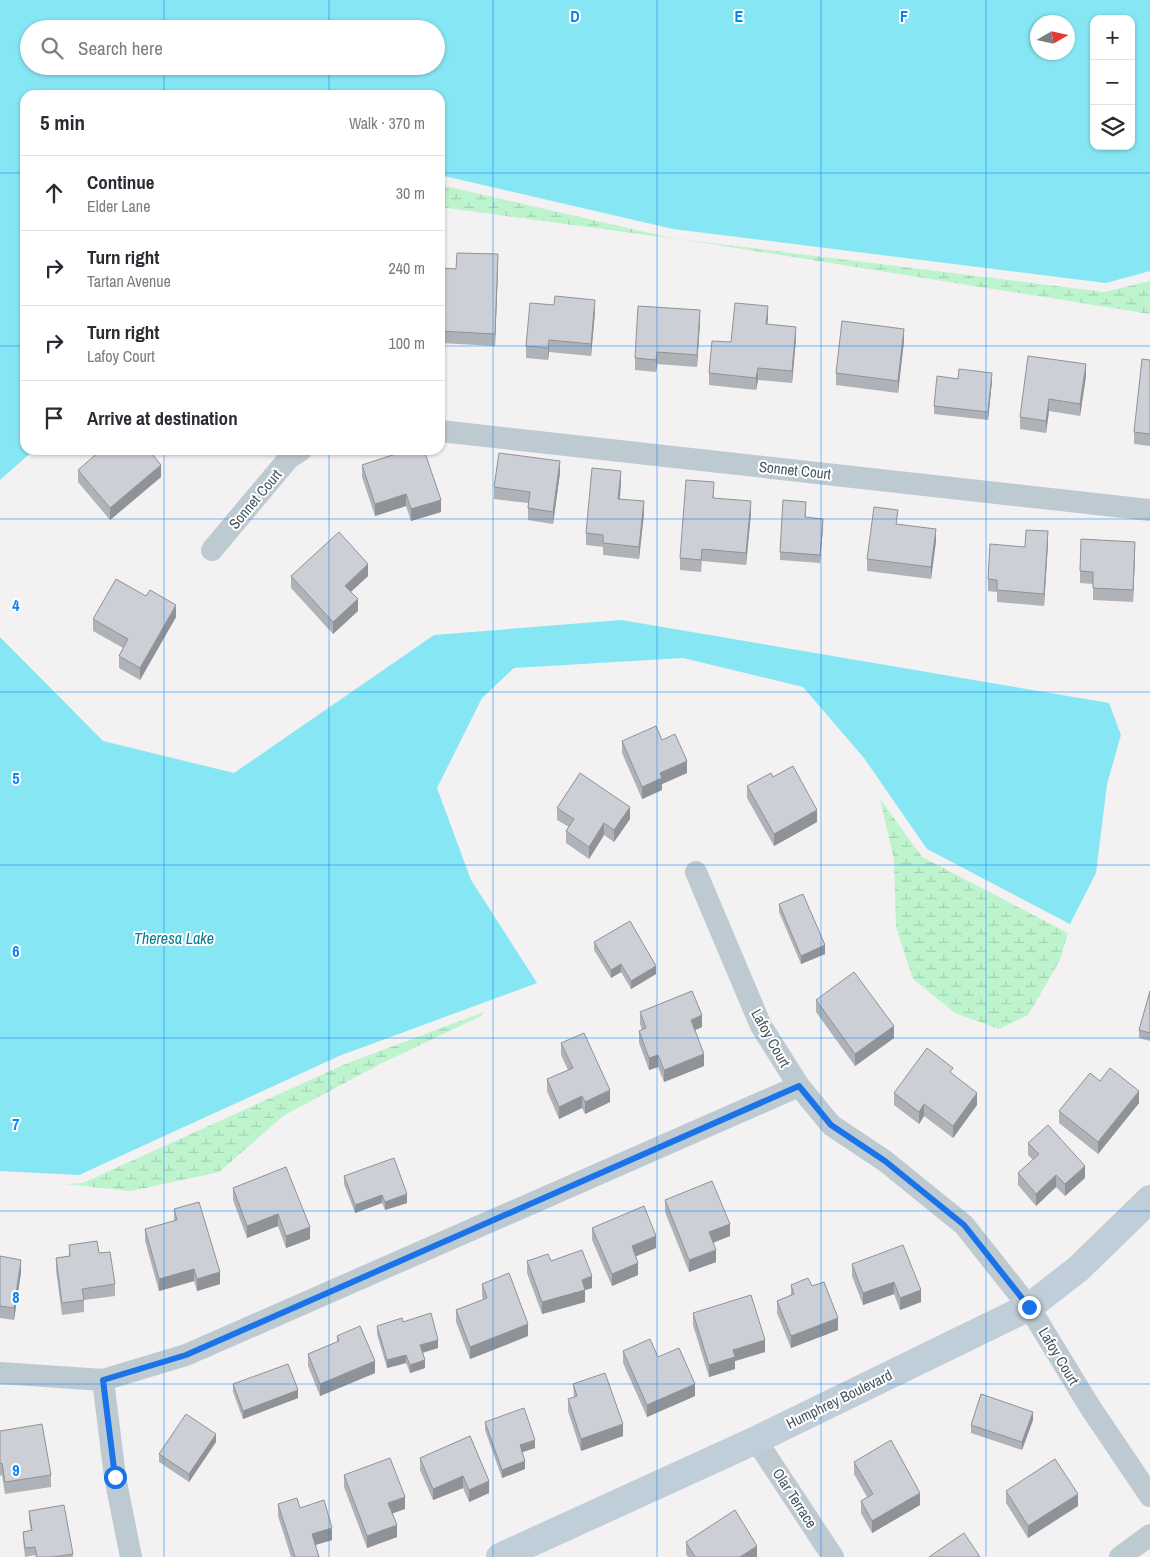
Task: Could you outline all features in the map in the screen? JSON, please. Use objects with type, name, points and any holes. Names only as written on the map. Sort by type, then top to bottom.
[{"type":"street","name":"Sonnet Court","points":[[445,432],[1150,510]]},
{"type":"street","name":"Sonnet Court","points":[[212,550],[294,455]]},
{"type":"street","name":"Lafoy Court","points":[[696,872],[761,1026],[799,1086],[831,1125],[885,1161],[964,1225],[1029,1307],[1090,1407],[1150,1496]]},
{"type":"street","points":[[0,1373],[103,1380],[186,1355],[799,1086]]},
{"type":"street","name":"Humphrey Boulevard","points":[[500,1557],[756,1440],[1029,1307],[1078,1269],[1150,1199]]},
{"type":"street","points":[[103,1380],[115,1477],[131,1557]]},
{"type":"street","name":"Olar Terrace","points":[[756,1440],[834,1557]]},
{"type":"street","points":[[1120,1557],[1150,1535]]},
{"type":"green space","points":[[445,186],[671,238],[1104,292],[1150,281],[1150,314],[699,242],[445,208]]},
{"type":"green space","points":[[880,799],[922,857],[1068,933],[1060,960],[1028,1015],[999,1029],[955,1013],[913,979],[896,927],[894,859]]},
{"type":"green space","points":[[484,1012],[481,1016],[380,1064],[283,1116],[219,1172],[131,1191],[66,1184],[83,1183],[343,1065]]},
{"type":"water","points":[[0,0],[1150,0],[1150,271],[1106,283],[673,229],[445,176],[445,90],[20,90],[20,455],[28,455],[0,480]]},
{"type":"water","name":"Theresa Lake","points":[[621,620],[1109,703],[1121,735],[1107,784],[1096,873],[1070,924],[927,849],[864,758],[803,687],[683,658],[514,668],[482,698],[437,788],[471,880],[537,983],[339,1056],[79,1175],[0,1171],[0,637],[103,741],[234,773],[434,635]]},
{"type":"building","points":[[457,253],[498,254],[495,334],[445,331],[445,268],[456,269]]},
{"type":"building","points":[[555,296],[595,300],[591,344],[549,340],[548,348],[526,346],[530,303],[554,305]]},
{"type":"building","points":[[735,303],[768,306],[766,324],[796,327],[792,371],[758,368],[756,378],[709,373],[712,341],[731,342]]},
{"type":"building","points":[[638,306],[700,310],[697,355],[657,352],[656,360],[635,358]]},
{"type":"building","points":[[842,321],[904,329],[898,381],[836,373]]},
{"type":"building","points":[[1028,356],[1086,364],[1080,404],[1049,399],[1046,421],[1020,417]]},
{"type":"building","points":[[1142,359],[1150,360],[1150,434],[1134,432]]},
{"type":"building","points":[[959,369],[992,373],[988,412],[934,406],[937,376],[958,379]]},
{"type":"building","points":[[499,453],[560,461],[553,512],[528,508],[530,492],[494,487]]},
{"type":"building","points":[[95,455],[153,455],[161,465],[110,508],[78,470]]},
{"type":"building","points":[[393,455],[426,455],[441,500],[411,509],[406,494],[375,504],[362,465]]},
{"type":"building","points":[[592,468],[621,471],[618,499],[644,501],[639,547],[603,543],[603,535],[586,533]]},
{"type":"building","points":[[686,480],[714,482],[713,498],[751,501],[746,553],[702,549],[701,560],[680,558]]},
{"type":"building","points":[[783,500],[806,502],[805,517],[823,519],[820,555],[780,552]]},
{"type":"building","points":[[874,507],[898,510],[896,524],[936,529],[931,567],[867,559]]},
{"type":"building","points":[[1026,530],[1048,531],[1044,594],[997,590],[997,580],[988,579],[990,544],[1025,547]]},
{"type":"building","points":[[339,532],[368,564],[345,586],[358,599],[333,622],[291,576]]},
{"type":"building","points":[[1081,539],[1135,542],[1133,590],[1093,588],[1093,572],[1080,571]]},
{"type":"building","points":[[116,579],[146,596],[150,590],[176,605],[140,668],[119,656],[128,639],[93,619]]},
{"type":"building","points":[[656,726],[662,740],[675,734],[687,761],[660,773],[662,778],[642,787],[622,741]]},
{"type":"building","points":[[793,766],[817,810],[774,834],[747,786],[771,773],[773,777]]},
{"type":"building","points":[[580,773],[630,807],[614,830],[604,823],[589,847],[566,831],[574,819],[557,808]]},
{"type":"building","points":[[803,894],[825,945],[801,956],[779,904]]},
{"type":"building","points":[[630,921],[656,966],[631,981],[621,964],[611,970],[594,942]]},
{"type":"building","points":[[854,972],[894,1026],[855,1054],[816,1000]]},
{"type":"building","points":[[692,991],[702,1015],[691,1020],[704,1054],[664,1070],[658,1055],[649,1058],[639,1031],[646,1028],[640,1012]]},
{"type":"building","points":[[1150,991],[1150,1033],[1139,1030]]},
{"type":"building","points":[[584,1033],[610,1090],[585,1102],[582,1096],[559,1107],[547,1079],[573,1068],[561,1043]]},
{"type":"building","points":[[927,1048],[953,1068],[950,1072],[977,1093],[953,1126],[924,1104],[919,1112],[894,1093]]},
{"type":"building","points":[[1110,1068],[1139,1091],[1098,1142],[1059,1111],[1090,1073],[1100,1081]]},
{"type":"building","points":[[1048,1125],[1085,1166],[1065,1184],[1056,1175],[1036,1194],[1018,1173],[1039,1154],[1028,1143]]},
{"type":"building","points":[[394,1158],[407,1194],[385,1202],[382,1195],[355,1205],[344,1176]]},
{"type":"building","points":[[286,1167],[310,1227],[286,1236],[278,1214],[247,1226],[233,1188]]},
{"type":"building","points":[[712,1181],[730,1224],[709,1232],[716,1250],[689,1260],[665,1200]]},
{"type":"building","points":[[199,1202],[220,1272],[197,1279],[194,1269],[159,1279],[145,1229],[177,1220],[174,1209]]},
{"type":"building","points":[[644,1206],[656,1236],[632,1246],[638,1263],[612,1274],[592,1228]]},
{"type":"building","points":[[97,1241],[99,1253],[110,1252],[115,1284],[82,1289],[84,1300],[62,1303],[56,1258],[70,1256],[69,1245]]},
{"type":"building","points":[[903,1245],[921,1290],[900,1298],[894,1282],[863,1293],[852,1264]]},
{"type":"building","points":[[582,1250],[592,1276],[582,1280],[585,1290],[542,1302],[527,1261],[548,1254],[551,1261]]},
{"type":"building","points":[[0,1256],[21,1260],[14,1308],[0,1306]]},
{"type":"building","points":[[509,1273],[528,1324],[470,1347],[456,1310],[487,1298],[482,1284]]},
{"type":"building","points":[[808,1278],[812,1286],[824,1282],[838,1318],[791,1336],[777,1301],[794,1294],[791,1285]]},
{"type":"building","points":[[751,1295],[765,1340],[733,1350],[735,1357],[709,1365],[693,1313]]},
{"type":"building","points":[[431,1313],[438,1340],[420,1345],[425,1360],[410,1365],[406,1355],[387,1360],[377,1326],[402,1318],[403,1322]]},
{"type":"building","points":[[360,1326],[375,1361],[320,1384],[308,1354],[339,1341],[337,1336]]},
{"type":"building","points":[[650,1339],[658,1357],[679,1348],[695,1384],[647,1405],[623,1351]]},
{"type":"building","points":[[288,1364],[298,1390],[243,1411],[233,1384]]},
{"type":"building","points":[[605,1373],[623,1424],[581,1439],[568,1399],[577,1396],[573,1384]]},
{"type":"building","points":[[981,1394],[1033,1412],[1022,1442],[971,1425]]},
{"type":"building","points":[[524,1408],[535,1440],[520,1445],[525,1461],[502,1470],[485,1422]]},
{"type":"building","points":[[186,1414],[216,1434],[189,1474],[159,1454]]},
{"type":"building","points":[[42,1424],[51,1475],[5,1482],[2,1463],[0,1464],[0,1431]]},
{"type":"building","points":[[470,1436],[489,1481],[469,1490],[463,1476],[433,1489],[420,1458]]},
{"type":"building","points":[[891,1440],[920,1493],[872,1521],[861,1501],[873,1494],[854,1462]]},
{"type":"building","points":[[390,1458],[405,1497],[388,1503],[397,1525],[367,1536],[344,1475]]},
{"type":"building","points":[[1055,1459],[1078,1494],[1028,1526],[1006,1491]]},
{"type":"building","points":[[297,1498],[300,1508],[324,1500],[332,1528],[312,1534],[319,1557],[295,1557],[278,1504]]},
{"type":"building","points":[[64,1505],[73,1554],[37,1557],[35,1547],[25,1548],[23,1532],[32,1530],[29,1511]]},
{"type":"building","points":[[735,1510],[757,1546],[740,1557],[695,1557],[686,1542]]},
{"type":"building","points":[[964,1533],[980,1557],[929,1557]]},
{"type":"route","points":[[115,1477],[103,1380],[186,1355],[799,1086],[831,1125],[885,1161],[964,1225],[1029,1307]]}]
